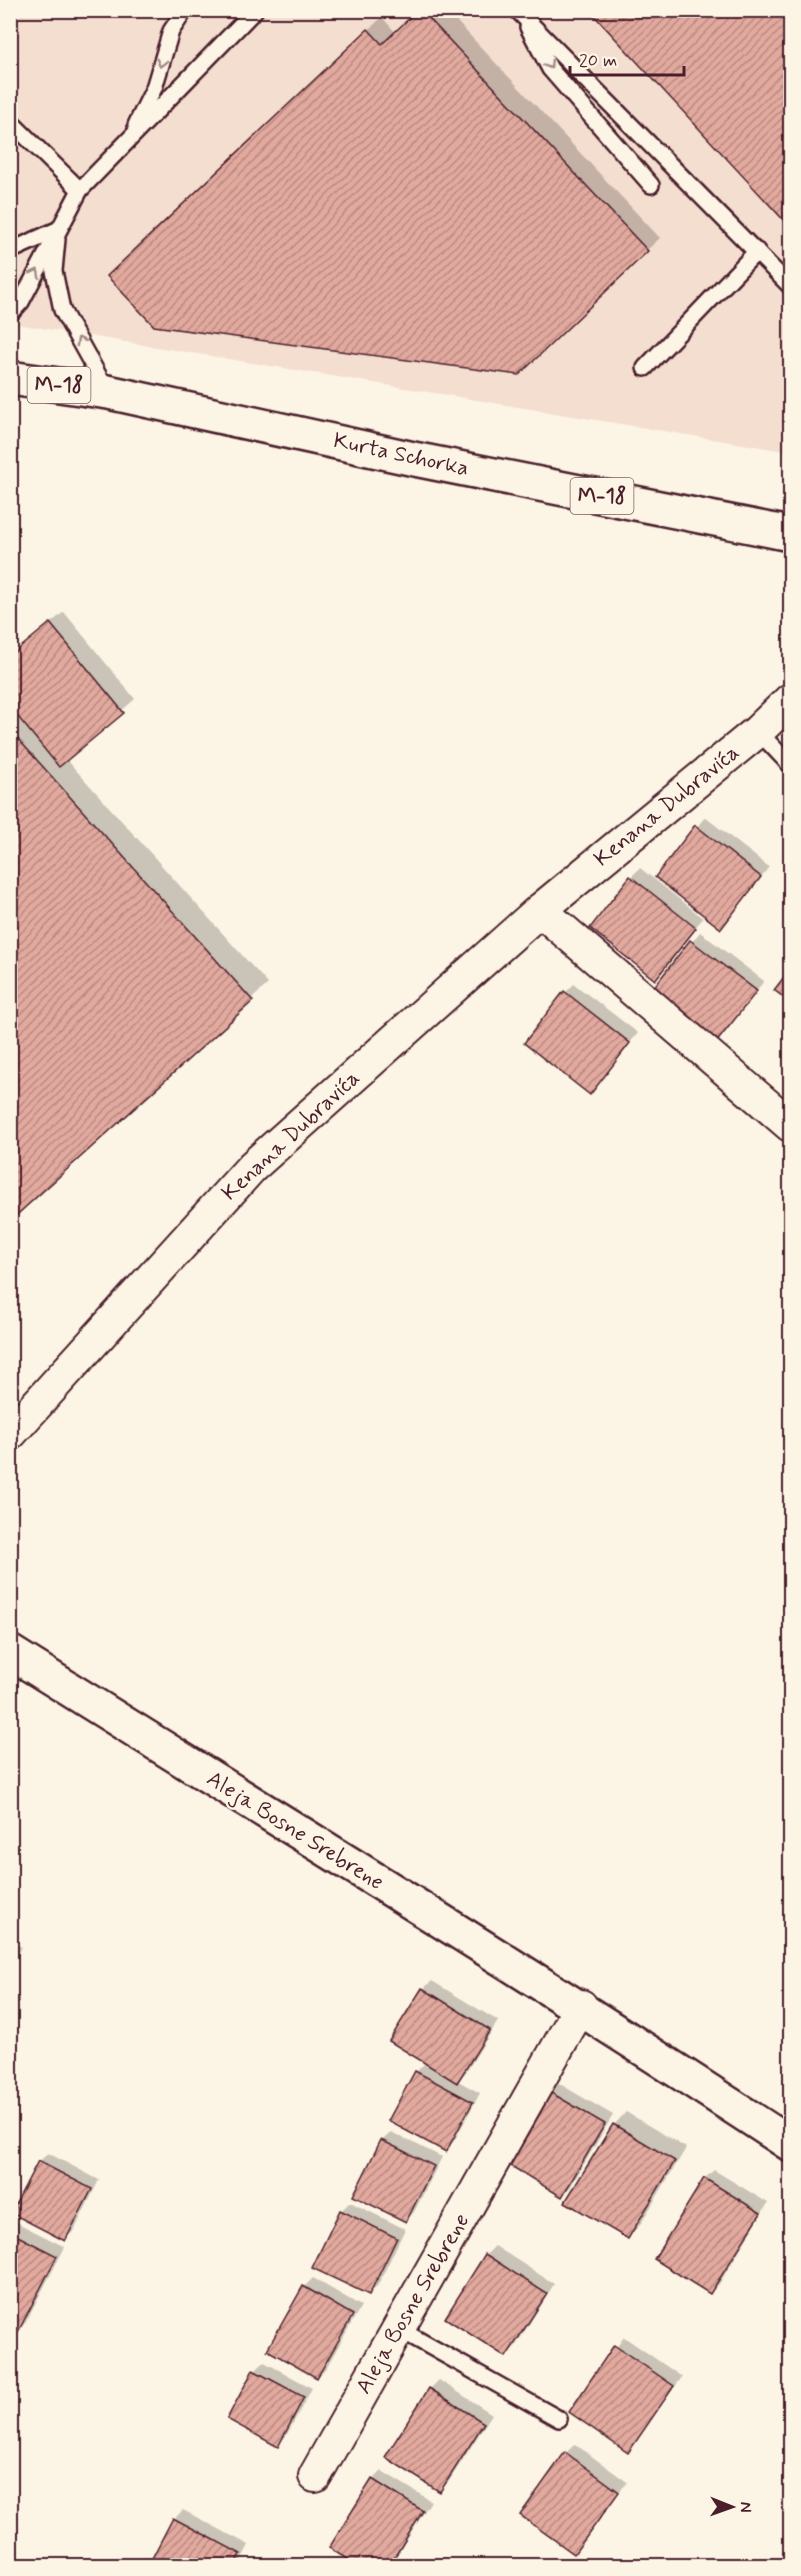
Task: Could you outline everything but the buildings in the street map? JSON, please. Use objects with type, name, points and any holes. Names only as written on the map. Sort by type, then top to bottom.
[{"type":"street","name":"Kurta Schorka","points":[[10,378],[108,392],[414,459],[790,534]]},
{"type":"street","name":"Kenana Dubravića","points":[[10,1434],[252,1167],[540,910],[758,731],[790,700]]},
{"type":"street","points":[[540,910],[790,1125]]},
{"type":"street","name":"Aleja Bosne Srebrene","points":[[10,1652],[405,1900],[581,2006],[790,2144]]},
{"type":"street","name":"Aleja Bosne Srebrene","points":[[315,2476],[581,2006]]},
{"type":"lane","points":[[131,137],[154,88],[171,31],[185,10]]},
{"type":"lane","points":[[10,314],[21,302],[80,190],[255,10]]},
{"type":"lane","points":[[519,12],[550,69],[651,185]]},
{"type":"lane","points":[[519,12],[757,250],[790,286]]},
{"type":"lane","points":[[10,120],[80,190]]},
{"type":"lane","points":[[10,252],[57,230]]},
{"type":"lane","points":[[57,230],[54,271],[62,310],[108,392]]},
{"type":"lane","points":[[645,368],[757,250]]},
{"type":"lane","points":[[758,731],[790,765]]},
{"type":"lane","points":[[399,2329],[559,2419]]},
{"type":"shaded area","points":[[10,11],[790,11],[790,452],[11,323]]}]
